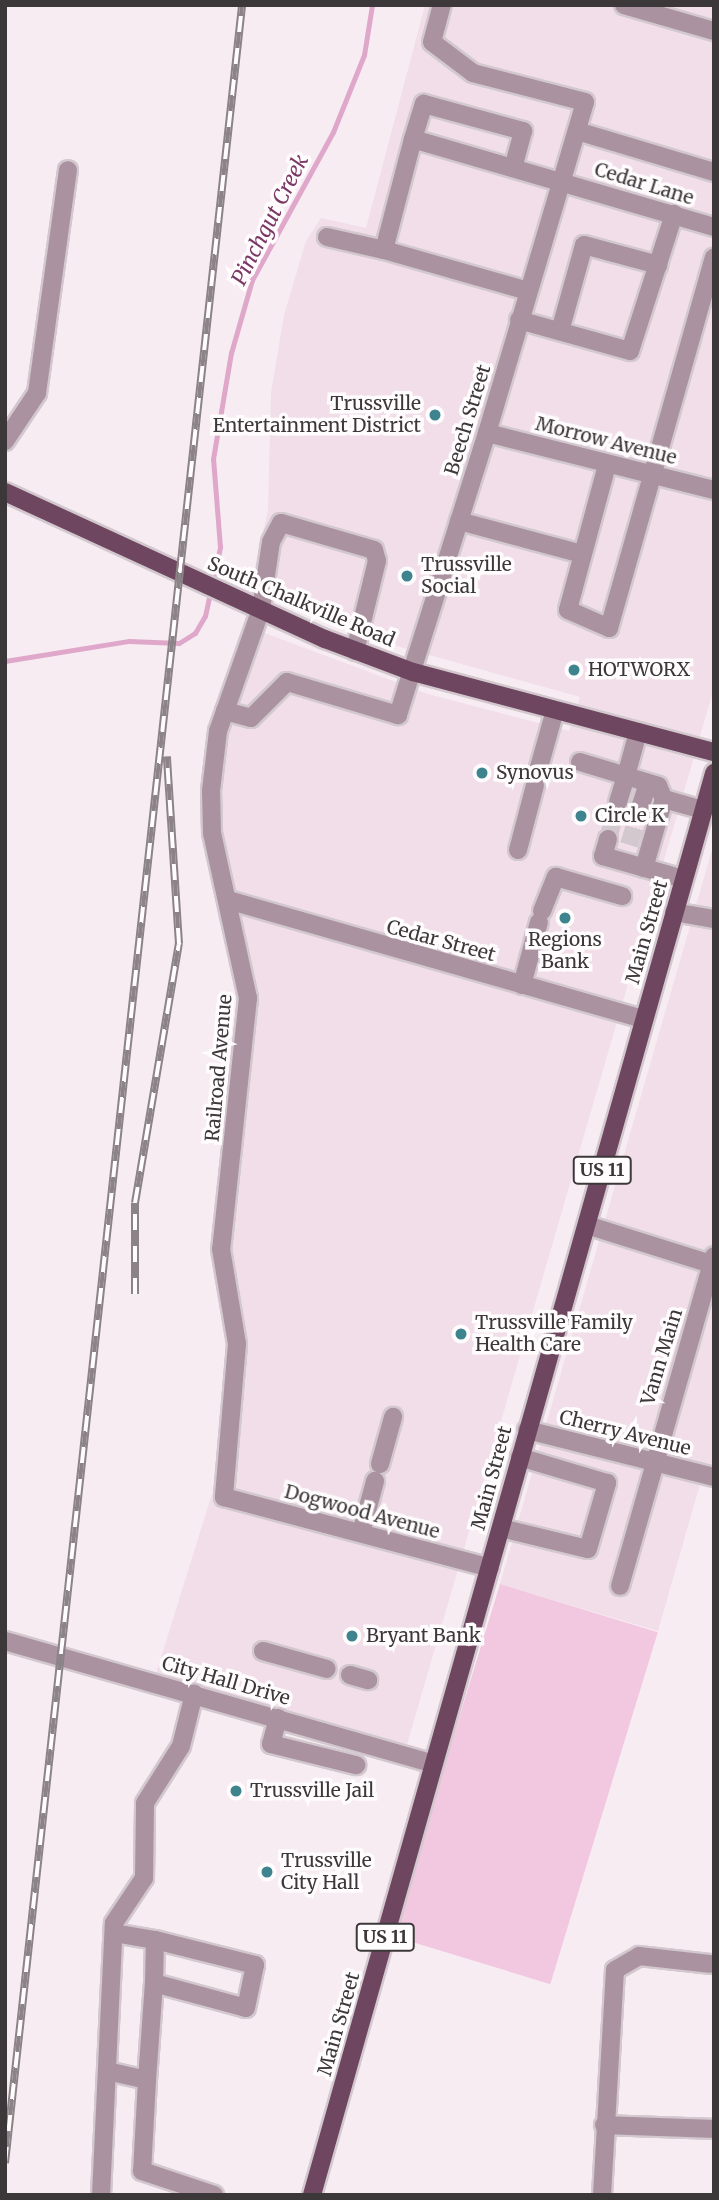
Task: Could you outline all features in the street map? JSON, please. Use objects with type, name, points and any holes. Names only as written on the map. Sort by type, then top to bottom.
[{"type":"main road","name":"South Chalkville Road","points":[[5,492],[198,582],[355,651],[413,672],[714,752]]},
{"type":"main road","name":"Main Street","points":[[312,2195],[714,773]]},
{"type":"street","name":"Beech Street","points":[[225,711],[251,718],[287,681],[398,715],[487,433],[585,102],[473,73],[432,42],[442,5]]},
{"type":"street","points":[[624,5],[714,32]]},
{"type":"street","points":[[384,250],[424,104],[523,131],[513,168]]},
{"type":"street","points":[[577,131],[714,172]]},
{"type":"street","name":"Cedar Lane","points":[[413,139],[714,227]]},
{"type":"street","points":[[6,439],[37,393],[68,170]]},
{"type":"street","points":[[519,320],[630,351],[674,214]]},
{"type":"street","points":[[327,237],[384,250],[528,291]]},
{"type":"street","points":[[560,331],[584,245],[658,265]]},
{"type":"street","points":[[607,465],[568,610],[609,628],[714,258]]},
{"type":"street","name":"Morrow Avenue","points":[[487,433],[714,490]]},
{"type":"street","points":[[459,521],[582,554]]},
{"type":"street","name":"Railroad Avenue","points":[[224,1497],[237,1344],[221,1249],[248,1006],[244,954],[212,833],[211,791],[225,711],[261,610],[271,542],[281,523],[358,542],[373,550],[377,561],[355,651]]},
{"type":"street","points":[[517,850],[555,710]]},
{"type":"street","points":[[618,802],[638,732]]},
{"type":"street","points":[[580,762],[648,783],[664,799],[703,810]]},
{"type":"street","points":[[640,808],[648,783]]},
{"type":"street","points":[[644,868],[664,799]]},
{"type":"street","points":[[608,839],[603,856],[627,853],[644,868],[684,879]]},
{"type":"street","points":[[522,985],[540,917],[556,877],[622,895]]},
{"type":"street","name":"Cedar Street","points":[[228,900],[644,1019]]},
{"type":"street","points":[[674,912],[714,919]]},
{"type":"street","points":[[587,1224],[713,1262]]},
{"type":"street","name":"Vann Main","points":[[620,1586],[652,1461],[713,1262]]},
{"type":"street","points":[[361,1533],[393,1417]]},
{"type":"street","name":"Cherry Avenue","points":[[527,1430],[714,1477]]},
{"type":"street","points":[[501,1528],[588,1549],[607,1483],[520,1457]]},
{"type":"street","name":"Dogwood Avenue","points":[[224,1497],[490,1568]]},
{"type":"street","name":"City Hall Drive","points":[[5,1641],[434,1764]]},
{"type":"street","points":[[263,1651],[327,1669]]},
{"type":"street","points":[[350,1675],[368,1680]]},
{"type":"street","points":[[100,2195],[114,1933],[144,1878],[145,1803],[181,1746],[194,1694]]},
{"type":"street","points":[[278,1718],[271,1744],[356,1765]]},
{"type":"street","points":[[114,1933],[155,1940],[255,1965],[246,2008],[154,1983]]},
{"type":"street","points":[[155,1940],[142,2171],[214,2195]]},
{"type":"street","points":[[602,2195],[615,1970],[639,1956],[710,1964]]},
{"type":"street","points":[[107,2071],[147,2080]]},
{"type":"street","points":[[604,2125],[714,2129]]},
{"type":"shaded area","points":[[425,5],[714,5],[714,688],[404,1755],[153,1683],[212,1494],[223,1497],[237,1344],[225,1285],[248,1006],[211,791],[254,629],[428,694],[569,731],[580,697],[364,637],[250,589],[268,510],[271,393],[284,315],[306,241],[321,218],[366,228]]},
{"type":"shaded area","points":[[714,843],[714,1483],[700,1484],[658,1631],[500,1584]]},
{"type":"shaded area","points":[[500,1584],[658,1632],[550,1984],[392,1936]]},
{"type":"waterway","name":"Pinchgut Creek","points":[[5,661],[129,641],[179,643],[195,633],[205,616],[220,547],[213,459],[231,353],[252,280],[333,132],[364,55],[372,5]]},
{"type":"tunnel","points":[[608,839],[618,802]]},
{"type":"tunnel","points":[[629,845],[640,808]]},
{"type":"railway","points":[[5,2163],[242,5]]},
{"type":"railway","points":[[135,1294],[135,1203],[179,944],[167,756]]},
{"type":"place","name":"Trussville Entertainment District","points":[[435,415]]},
{"type":"place","name":"Trussville Social","points":[[407,576]]},
{"type":"place","name":"HOTWORX","points":[[574,670]]},
{"type":"place","name":"Synovus","points":[[482,773]]},
{"type":"place","name":"Circle K","points":[[581,816]]},
{"type":"place","name":"Regions Bank","points":[[565,918]]},
{"type":"place","name":"Trussville Family Health Care","points":[[461,1334]]},
{"type":"place","name":"Bryant Bank","points":[[352,1636]]},
{"type":"place","name":"Trussville Jail","points":[[236,1791]]},
{"type":"place","name":"Trussville City Hall","points":[[267,1872]]}]
